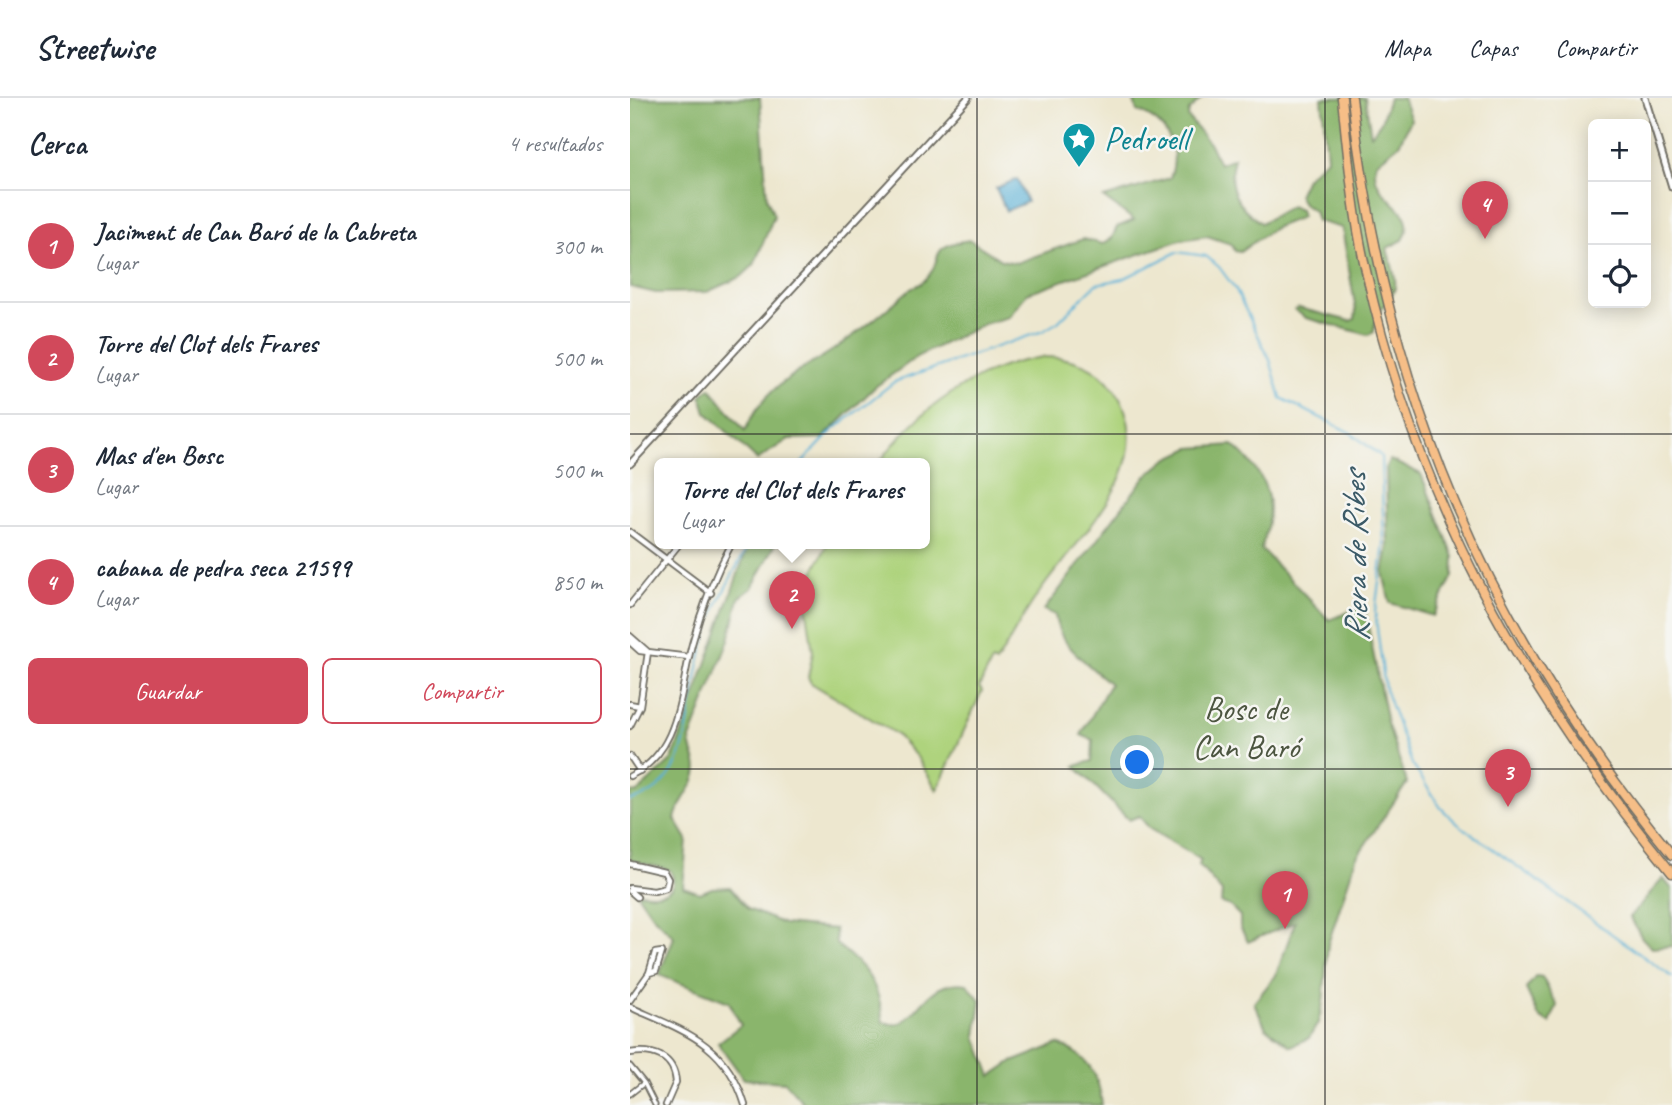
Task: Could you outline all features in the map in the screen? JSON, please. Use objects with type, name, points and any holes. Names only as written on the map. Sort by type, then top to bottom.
[{"type":"highway","points":[[1336,98],[1355,215],[1388,357],[1428,475],[1471,573],[1509,643],[1564,731],[1672,873]]},
{"type":"highway","points":[[1342,98],[1353,203]]},
{"type":"highway","points":[[1352,99],[1365,202],[1389,314],[1413,396],[1444,483],[1482,568],[1520,638],[1575,727],[1672,855]]},
{"type":"street","points":[[630,464],[968,98]]},
{"type":"street","points":[[1645,98],[1672,187]]},
{"type":"street","points":[[631,531],[710,593]]},
{"type":"street","points":[[630,605],[675,549]]},
{"type":"street","points":[[630,776],[640,771],[664,749],[670,736],[689,657],[710,593],[729,549]]},
{"type":"street","points":[[630,636],[648,652]]},
{"type":"street","points":[[630,642],[640,651],[689,657]]},
{"type":"street","points":[[630,726],[640,706],[648,652]]},
{"type":"street","points":[[630,704],[640,706]]},
{"type":"street","points":[[630,757],[640,771]]},
{"type":"street","points":[[630,864],[667,875],[668,884],[663,890],[630,890]]},
{"type":"street","points":[[630,890],[637,897]]},
{"type":"street","points":[[630,1000],[649,973],[656,953],[660,951],[663,956],[656,971],[649,973]]},
{"type":"street","points":[[630,1007],[691,1034],[711,1048],[731,1072],[745,1105]]},
{"type":"street","points":[[630,1053],[653,1052],[670,1063],[676,1082],[666,1105]]},
{"type":"street","points":[[630,1066],[644,1083],[655,1105]]},
{"type":"street","points":[[630,1094],[644,1083]]},
{"type":"green space","points":[[630,98],[760,98],[767,198],[774,216],[754,265],[741,277],[707,292],[656,293],[630,287]]},
{"type":"green space","points":[[1133,98],[1202,98],[1189,111],[1188,117],[1211,146],[1219,164],[1234,158],[1232,187],[1239,202],[1261,223],[1291,206],[1300,210],[1302,217],[1274,228],[1240,252],[1235,251],[1231,244],[1207,236],[1180,240],[1027,293],[1009,317],[984,324],[918,356],[875,387],[823,438],[789,439],[760,458],[755,458],[706,412],[701,396],[710,388],[745,431],[761,403],[771,392],[843,343],[921,283],[930,274],[938,255],[946,246],[970,240],[1001,260],[1016,263],[1083,239],[1103,244],[1112,238],[1117,227],[1134,220],[1104,198],[1170,178],[1173,167],[1172,147],[1164,129],[1137,111]]},
{"type":"green space","points":[[1322,98],[1365,98],[1371,135],[1381,122],[1389,98],[1403,98],[1411,120],[1399,144],[1376,163],[1375,176],[1379,187],[1401,211],[1407,228],[1403,240],[1387,248],[1395,287],[1391,298],[1377,316],[1374,332],[1368,335],[1306,318],[1295,310],[1299,308],[1350,321],[1355,319],[1356,311],[1342,228],[1317,221],[1314,211],[1304,205],[1298,195],[1306,178],[1327,158]]},
{"type":"green space","points":[[1043,357],[1063,358],[1099,373],[1113,388],[1127,415],[1130,442],[1124,469],[1112,495],[1035,599],[996,663],[992,661],[979,687],[982,691],[937,790],[917,757],[896,734],[811,683],[808,677],[813,652],[804,591],[825,549],[930,549],[930,458],[883,458],[912,425],[951,394],[995,370]]},
{"type":"green space","name":"Bosc de Can Baró","points":[[1233,445],[1255,468],[1267,492],[1269,518],[1261,549],[1329,620],[1364,606],[1387,723],[1407,783],[1356,858],[1328,944],[1323,1003],[1318,1023],[1309,1038],[1291,1046],[1266,1028],[1254,1003],[1276,975],[1295,922],[1248,942],[1240,927],[1240,916],[1230,906],[1221,903],[1222,892],[1199,865],[1201,860],[1150,829],[1139,816],[1129,820],[1075,766],[1092,761],[1093,740],[1081,735],[1110,684],[1068,645],[1057,626],[1055,615],[1044,610],[1145,477],[1167,459],[1190,448]]},
{"type":"green space","points":[[1390,460],[1421,474],[1454,557],[1453,576],[1433,616],[1390,603],[1383,573],[1388,546],[1386,466]]},
{"type":"green space","points":[[747,549],[773,549],[752,588],[739,598],[729,640],[690,739],[697,773],[675,819],[687,839],[683,887],[700,893],[712,888],[730,887],[748,909],[784,924],[835,929],[836,944],[863,968],[874,986],[883,1022],[894,1024],[903,1021],[939,989],[951,984],[967,984],[981,1001],[976,1036],[991,1076],[1010,1063],[1058,1044],[1077,1054],[1090,1067],[1098,1084],[1102,1105],[805,1105],[785,1082],[744,1079],[718,1043],[741,1025],[729,1002],[659,975],[674,937],[652,915],[636,892],[658,894],[673,885],[670,870],[630,860],[630,793],[638,792],[672,760]]},
{"type":"green space","points":[[1663,878],[1672,889],[1672,946],[1652,948],[1642,938],[1630,917]]},
{"type":"green space","points":[[1536,976],[1542,977],[1557,1005],[1550,1023],[1539,1017],[1526,989]]},
{"type":"water","points":[[1017,179],[1027,202],[1006,211],[996,188]]},
{"type":"waterway","name":"Riera de Ribes","points":[[807,458],[832,431],[894,382],[1043,331],[1058,322],[1096,284],[1123,279],[1177,252],[1206,256],[1219,267],[1236,290],[1270,360],[1281,398],[1351,433],[1381,456],[1384,544],[1375,612],[1385,689],[1412,764],[1441,808],[1458,824],[1672,977]]},
{"type":"waterway","name":"Riera de Ribes","points":[[630,800],[661,785],[678,759],[688,726],[700,656],[711,620],[747,549]]},
{"type":"place","name":"Pedroell","points":[[1079,169]]},
{"type":"place","name":"cabana de pedra seca 21599","points":[[1485,239]]},
{"type":"place","name":"Torre del Clot dels Frares","points":[[792,629]]},
{"type":"place","name":"Mas d'en Bosc","points":[[1508,807]]},
{"type":"place","name":"Jaciment de Can Baró de la Cabreta","points":[[1285,929]]}]
